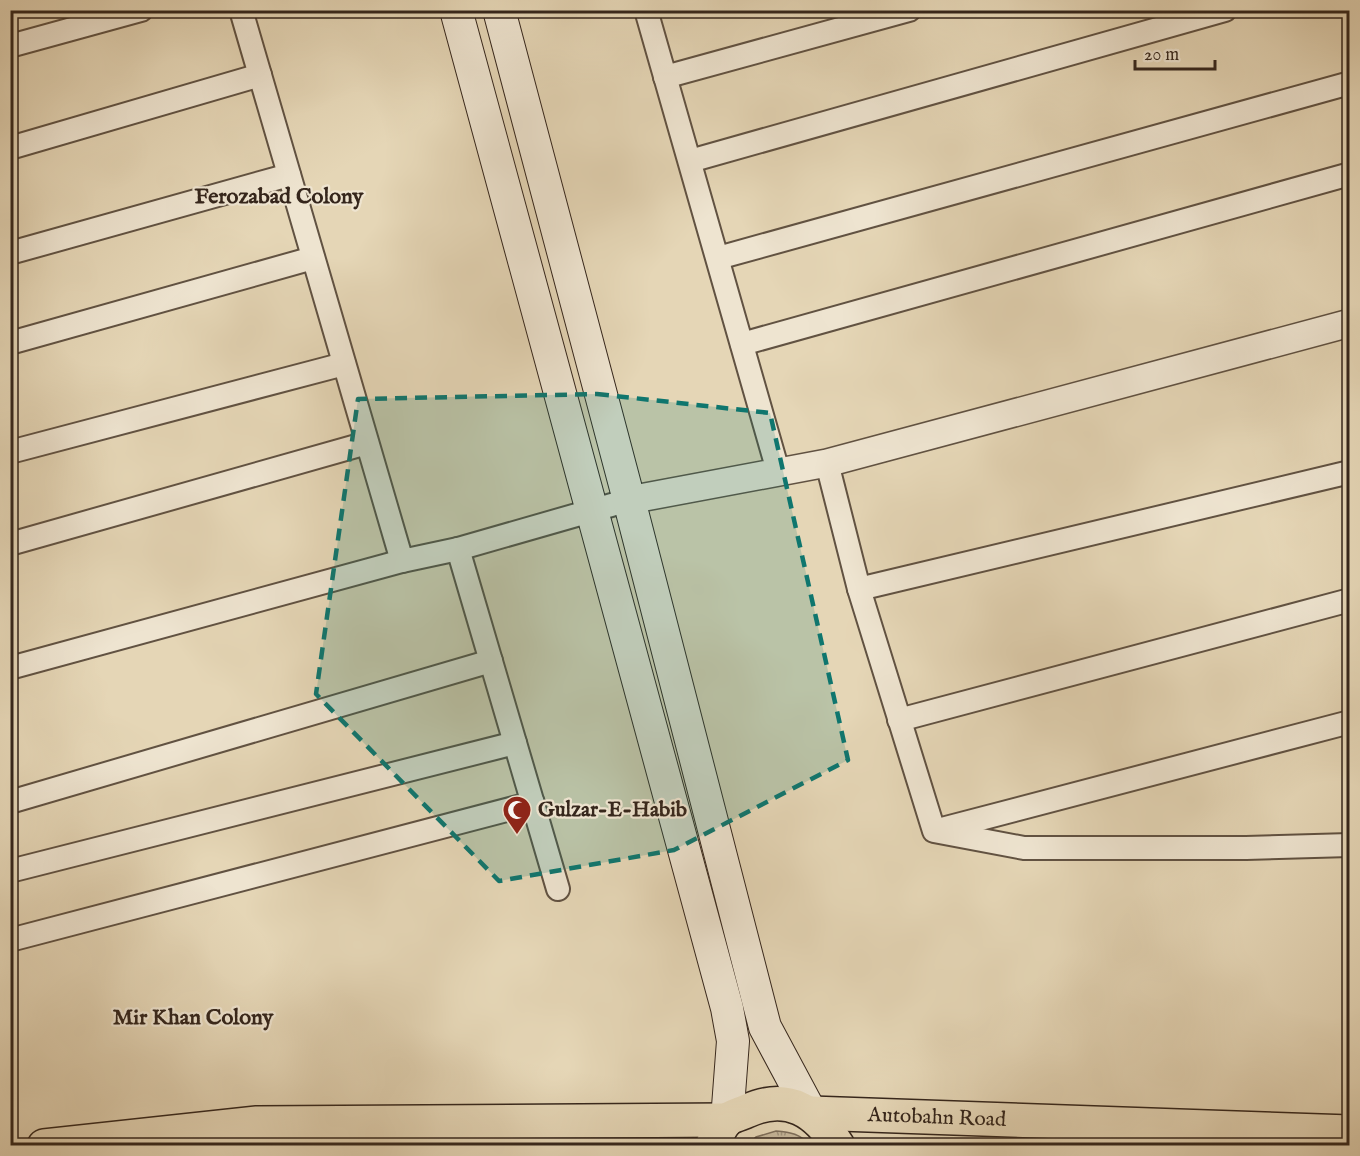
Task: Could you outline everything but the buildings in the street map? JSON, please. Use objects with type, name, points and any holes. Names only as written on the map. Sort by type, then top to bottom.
[{"type":"highway","name":"Autobahn Road","points":[[720,1133],[757,1106],[775,1104],[793,1106],[811,1113],[1350,1132]]},
{"type":"highway","points":[[811,1113],[827,1127],[838,1146]]},
{"type":"highway","points":[[44,1146],[257,1134],[720,1133]]},
{"type":"main road","points":[[456,10],[731,1024],[733,1041],[720,1133]]},
{"type":"main road","points":[[499,10],[765,1027],[811,1113]]},
{"type":"street","points":[[10,46],[141,10]]},
{"type":"street","points":[[241,10],[402,561]]},
{"type":"street","points":[[646,10],[777,471]]},
{"type":"street","points":[[665,76],[909,10]]},
{"type":"street","points":[[690,161],[1225,10]]},
{"type":"street","points":[[10,147],[260,75]]},
{"type":"street","points":[[718,258],[1350,83]]},
{"type":"street","points":[[742,344],[1350,174]]},
{"type":"street","points":[[10,253],[289,175]]},
{"type":"street","points":[[10,343],[313,258]]},
{"type":"street","points":[[10,668],[402,561],[458,549],[629,500],[827,463],[1350,323]]},
{"type":"street","points":[[10,452],[344,364]]},
{"type":"street","points":[[10,544],[367,443]]},
{"type":"street","points":[[827,463],[859,589],[934,831]]},
{"type":"street","points":[[859,589],[1350,472]]},
{"type":"street","points":[[458,549],[558,889]]},
{"type":"street","points":[[899,720],[1350,600]]},
{"type":"street","points":[[10,802],[491,661]]},
{"type":"street","points":[[934,831],[1350,722]]},
{"type":"street","points":[[10,871],[515,743]]},
{"type":"street","points":[[10,940],[533,803]]},
{"type":"street","points":[[934,831],[1024,848],[1246,848],[1350,845]]},
{"type":"highlighted area","points":[[597,394],[770,413],[848,760],[674,850],[499,881],[316,694],[358,399]]},
{"type":"green space","points":[[776,1131],[795,1134],[809,1145],[748,1145],[756,1137]]},
{"type":"place","name":"Gulzar-E-Habib","points":[[517,836]]},
{"type":"district","name":"Ferozabad Colony","points":[[279,197]]},
{"type":"district","name":"Mir Khan Colony","points":[[193,1018]]}]
